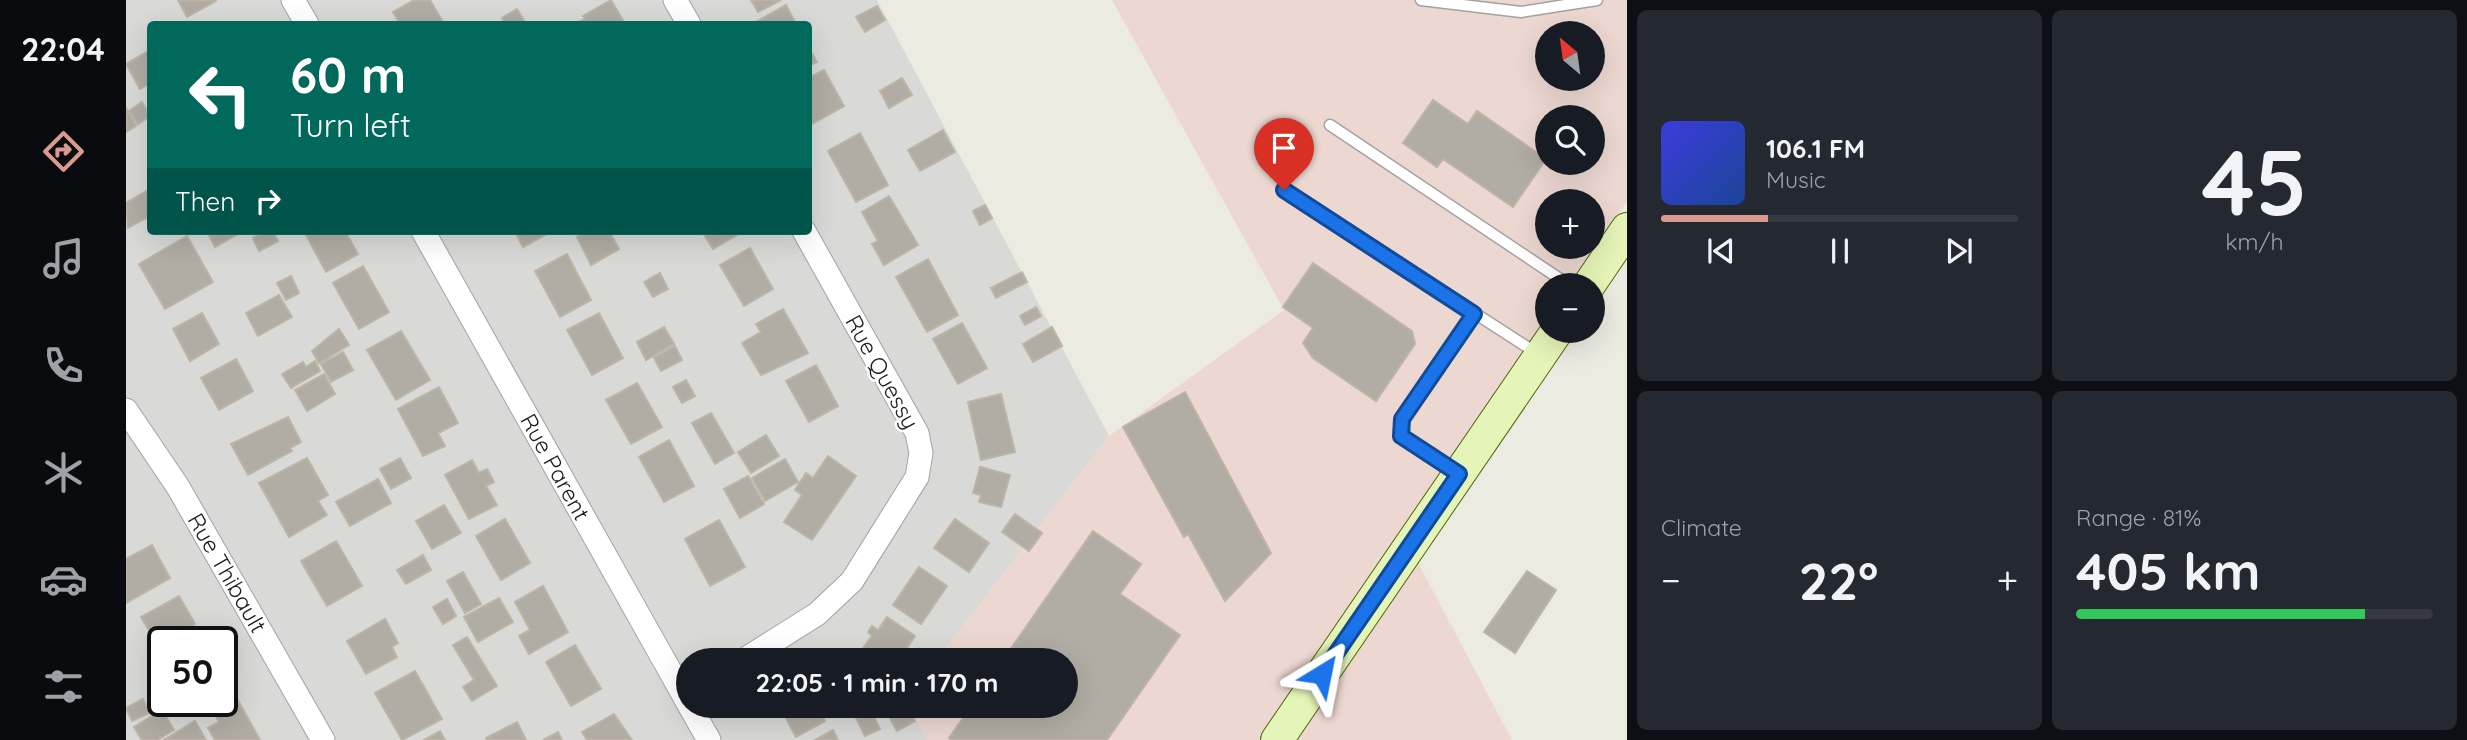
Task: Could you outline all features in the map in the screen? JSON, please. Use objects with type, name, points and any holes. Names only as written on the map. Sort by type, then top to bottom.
[{"type":"main road","points":[[1596,273],[1627,229]]},
{"type":"main road","points":[[1277,740],[1549,343]]},
{"type":"street","points":[[293,0],[305,21]]},
{"type":"street","points":[[675,0],[687,21]]},
{"type":"street","name":"Rue Parent","points":[[425,235],[676,680]]},
{"type":"street","name":"Rue Quessy","points":[[763,648],[817,614],[852,582],[917,477],[921,453],[917,433],[806,235]]},
{"type":"street","name":"Rue Thibault","points":[[126,410],[178,487],[323,740]]},
{"type":"street","name":"Rue Parent","points":[[697,718],[709,740]]},
{"type":"lane","points":[[1421,0],[1521,12],[1597,0]]},
{"type":"lane","points":[[1330,125],[1551,273]]},
{"type":"lane","points":[[1284,190],[1474,314],[1535,338]]},
{"type":"lane","points":[[1459,474],[1401,436],[1402,419],[1474,314]]},
{"type":"shaded area","points":[[126,0],[877,0],[1109,436],[946,648],[676,648],[676,718],[916,718],[927,740],[126,740]]},
{"type":"shaded area","points":[[1112,0],[1627,0],[1627,201],[1605,235],[1605,189],[1535,189],[1535,259],[1589,259],[1580,273],[1535,273],[1535,342],[1406,540],[1512,740],[927,740],[916,718],[1078,718],[1078,648],[946,648],[1109,436],[1284,310]]},
{"type":"building","points":[[178,0],[215,0],[216,1],[187,17]]},
{"type":"building","points":[[414,0],[430,0],[442,21],[398,21],[393,12]]},
{"type":"building","points":[[611,0],[623,21],[581,21],[585,19],[583,16]]},
{"type":"building","points":[[751,0],[781,0],[758,12]]},
{"type":"building","points":[[786,5],[794,21],[758,21]]},
{"type":"building","points":[[877,6],[885,20],[865,32],[856,17]]},
{"type":"building","points":[[517,9],[524,21],[504,21],[502,18]]},
{"type":"building","points":[[147,52],[147,85],[140,89],[126,64]]},
{"type":"building","points":[[824,70],[844,106],[812,124],[812,76]]},
{"type":"building","points":[[902,78],[912,95],[889,108],[880,91]]},
{"type":"building","points":[[1433,100],[1468,124],[1477,111],[1535,151],[1535,175],[1513,207],[1443,159],[1437,167],[1403,143]]},
{"type":"building","points":[[142,102],[147,111],[147,118],[138,124],[129,111]]},
{"type":"building","points":[[126,108],[136,126],[126,132]]},
{"type":"building","points":[[943,130],[955,152],[920,171],[908,150]]},
{"type":"building","points":[[860,133],[888,185],[856,202],[828,151]]},
{"type":"building","points":[[147,191],[147,218],[128,228],[126,203]]},
{"type":"building","points":[[889,196],[918,245],[884,265],[872,244],[878,241],[862,212]]},
{"type":"building","points":[[985,205],[992,218],[980,225],[973,211]]},
{"type":"building","points":[[209,235],[236,235],[215,247]]},
{"type":"building","points":[[259,235],[274,235],[278,241],[259,251],[253,238]]},
{"type":"building","points":[[306,235],[347,235],[358,254],[326,272]]},
{"type":"building","points":[[517,235],[545,235],[523,247]]},
{"type":"building","points":[[611,235],[619,249],[591,265],[577,237]]},
{"type":"building","points":[[704,235],[737,235],[713,249]]},
{"type":"building","points":[[187,236],[213,282],[165,309],[139,264]]},
{"type":"building","points":[[750,248],[773,289],[744,306],[720,265]]},
{"type":"building","points":[[567,254],[591,300],[560,317],[535,271]]},
{"type":"building","points":[[928,259],[958,315],[927,332],[896,277]]},
{"type":"building","points":[[1313,263],[1412,331],[1415,344],[1376,401],[1313,358],[1303,343],[1313,328],[1283,307]]},
{"type":"building","points":[[363,266],[389,312],[359,329],[333,283]]},
{"type":"building","points":[[1022,272],[1027,282],[996,298],[991,288]]},
{"type":"building","points":[[660,273],[668,289],[653,297],[644,282]]},
{"type":"building","points":[[291,276],[299,293],[286,300],[277,283]]},
{"type":"building","points":[[279,295],[292,317],[258,336],[246,313]]},
{"type":"building","points":[[1036,307],[1041,316],[1025,325],[1020,316]]},
{"type":"building","points":[[783,309],[808,353],[761,375],[742,343],[761,332],[756,324]]},
{"type":"building","points":[[202,313],[219,344],[190,361],[173,329]]},
{"type":"building","points":[[599,313],[623,358],[592,375],[567,330]]},
{"type":"building","points":[[962,323],[987,368],[958,384],[933,339]]},
{"type":"building","points":[[664,327],[674,344],[646,360],[637,342]]},
{"type":"building","points":[[1052,327],[1062,346],[1033,362],[1023,344]]},
{"type":"building","points":[[339,329],[349,345],[319,363],[312,351]]},
{"type":"building","points":[[401,331],[430,380],[396,400],[367,350]]},
{"type":"building","points":[[675,346],[682,360],[661,371],[654,358]]},
{"type":"building","points":[[343,352],[353,370],[331,382],[321,364]]},
{"type":"building","points":[[236,359],[253,391],[219,410],[201,378]]},
{"type":"building","points":[[315,361],[320,371],[291,388],[282,374],[303,362],[306,367]]},
{"type":"building","points":[[816,365],[838,406],[809,422],[786,381]]},
{"type":"building","points":[[324,374],[335,394],[307,411],[295,390]]},
{"type":"building","points":[[686,380],[695,396],[682,403],[673,387]]},
{"type":"building","points":[[637,383],[662,427],[631,444],[606,400]]},
{"type":"building","points":[[439,387],[458,423],[438,433],[445,446],[423,456],[398,409]]},
{"type":"building","points":[[1185,392],[1271,553],[1225,601],[1188,534],[1184,537],[1123,427]]},
{"type":"building","points":[[1001,394],[1015,452],[981,460],[968,402]]},
{"type":"building","points":[[711,413],[734,453],[715,464],[692,423]]},
{"type":"building","points":[[288,417],[301,442],[290,448],[292,451],[248,475],[231,444]]},
{"type":"building","points":[[766,435],[779,456],[751,473],[738,452]]},
{"type":"building","points":[[669,440],[694,486],[664,502],[639,457]]},
{"type":"building","points":[[828,456],[856,476],[812,540],[784,522],[802,495],[795,490],[806,473],[813,478]]},
{"type":"building","points":[[307,458],[328,495],[318,501],[327,515],[289,537],[259,483]]},
{"type":"building","points":[[400,458],[411,478],[391,489],[380,469]]},
{"type":"building","points":[[785,459],[798,482],[765,501],[752,478]]},
{"type":"building","points":[[472,460],[479,473],[487,469],[494,482],[486,486],[497,505],[469,519],[445,475]]},
{"type":"building","points":[[980,467],[1010,475],[1001,507],[979,502],[981,495],[973,493]]},
{"type":"building","points":[[748,476],[764,504],[740,518],[724,489]]},
{"type":"building","points":[[378,479],[391,503],[350,526],[336,502]]},
{"type":"building","points":[[444,505],[461,533],[432,549],[416,521]]},
{"type":"building","points":[[1015,514],[1042,533],[1029,551],[1002,532]]},
{"type":"building","points":[[505,519],[530,563],[501,580],[476,536]]},
{"type":"building","points":[[955,519],[989,543],[969,572],[934,548]]},
{"type":"building","points":[[719,520],[745,567],[710,586],[685,539]]},
{"type":"building","points":[[1093,531],[1141,564],[1120,594],[1180,635],[1107,740],[949,738],[963,718],[1078,718],[1078,648],[1011,648]]},
{"type":"building","points":[[336,541],[362,586],[327,606],[301,561]]},
{"type":"building","points":[[152,545],[170,578],[126,603],[126,559]]},
{"type":"building","points":[[423,555],[431,570],[406,584],[397,570]]},
{"type":"building","points":[[919,567],[947,586],[921,624],[893,605]]},
{"type":"building","points":[[1527,571],[1556,590],[1515,653],[1484,632]]},
{"type":"building","points":[[463,572],[481,604],[465,613],[447,581]]},
{"type":"building","points":[[543,586],[568,632],[529,654],[519,636],[530,630],[515,602]]},
{"type":"building","points":[[179,596],[195,624],[147,627],[141,617]]},
{"type":"building","points":[[499,598],[513,622],[478,642],[464,617]]},
{"type":"building","points":[[447,599],[456,616],[443,624],[433,607]]},
{"type":"building","points":[[887,617],[915,636],[907,648],[863,648],[872,636],[868,632],[872,626],[878,630]]},
{"type":"building","points":[[385,619],[398,643],[392,647],[397,657],[366,674],[347,641]]},
{"type":"building","points":[[467,637],[497,686],[472,701],[463,687],[474,680],[453,645]]},
{"type":"building","points":[[575,645],[601,689],[571,706],[546,662]]},
{"type":"building","points":[[415,671],[442,719],[402,740],[375,693]]},
{"type":"building","points":[[143,699],[147,714],[132,721],[126,708]]},
{"type":"building","points":[[238,701],[260,740],[215,740],[208,728],[219,722],[216,717],[238,717]]},
{"type":"building","points":[[614,714],[632,740],[587,740],[582,732]]},
{"type":"building","points":[[150,717],[166,717],[174,730],[157,740],[142,740],[134,727]]},
{"type":"building","points":[[786,718],[823,718],[825,721],[796,737]]},
{"type":"building","points":[[856,718],[874,718],[880,729],[865,736]]},
{"type":"building","points":[[890,718],[914,718],[915,721],[897,731]]},
{"type":"building","points":[[195,721],[206,740],[164,740]]},
{"type":"building","points":[[517,722],[526,740],[487,740],[486,738]]},
{"type":"building","points":[[833,730],[838,740],[815,740]]},
{"type":"building","points":[[440,731],[445,740],[424,740]]},
{"type":"building","points":[[558,732],[562,740],[543,740]]},
{"type":"route","points":[[1284,190],[1474,314],[1402,419],[1401,436],[1459,474],[1322,674]]}]
